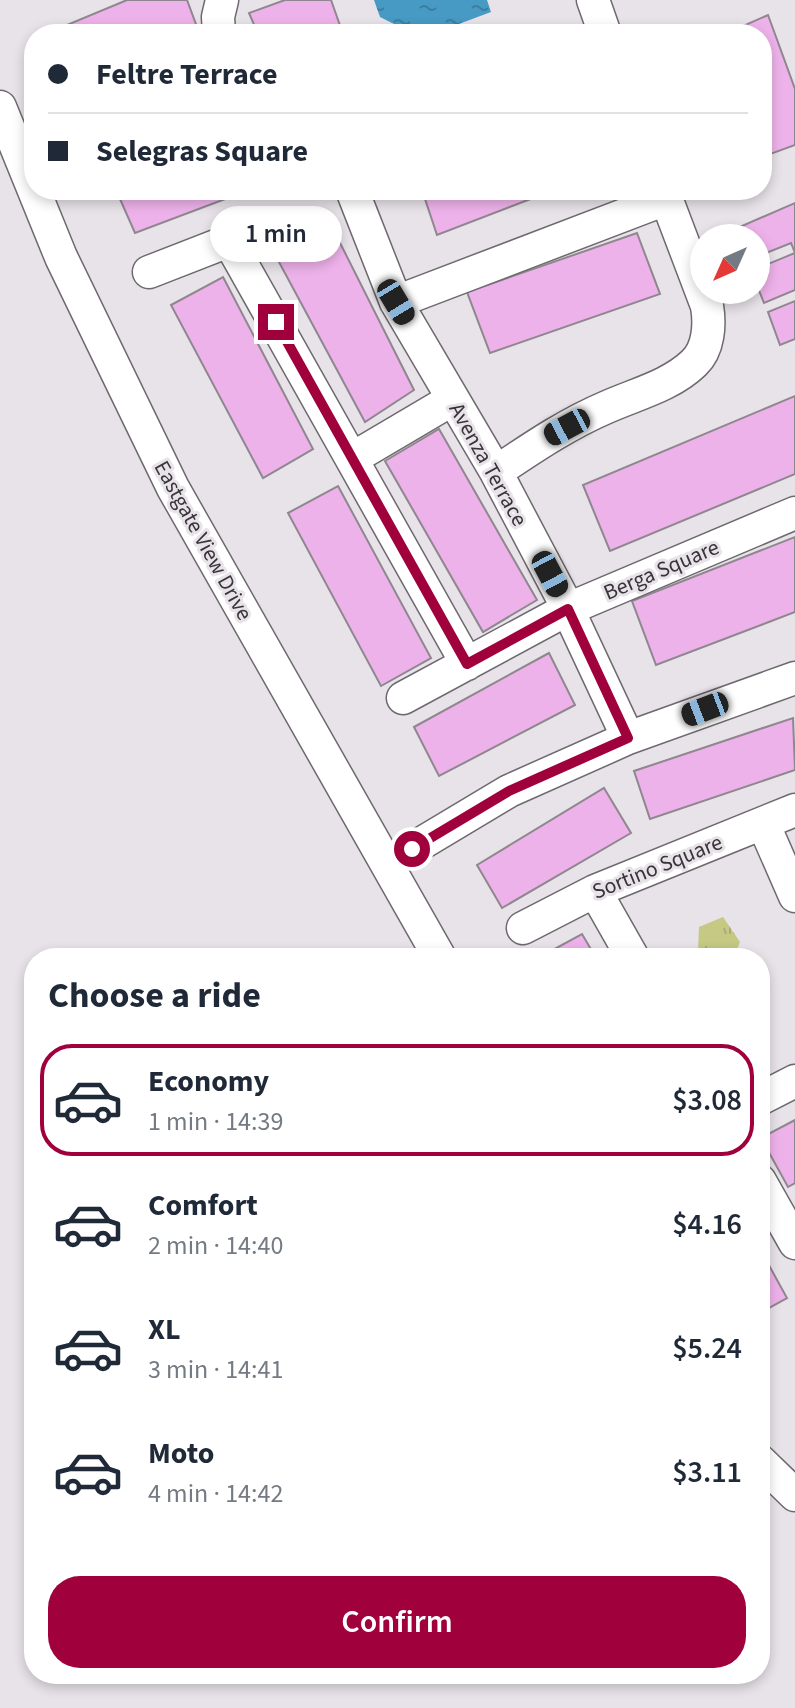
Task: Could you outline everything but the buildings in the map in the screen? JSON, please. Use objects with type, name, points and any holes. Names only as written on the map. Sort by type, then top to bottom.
[{"type":"street","points":[[218,24],[222,0]]},
{"type":"street","points":[[593,0],[601,24]]},
{"type":"street","name":"Eastgate View Drive","points":[[0,107],[24,154]]},
{"type":"street","name":"Eastgate View Drive","points":[[41,200],[61,257],[173,488],[434,948]]},
{"type":"street","name":"Avenza Terrace","points":[[356,200],[396,302],[496,472],[568,609],[628,738]]},
{"type":"street","points":[[396,302],[649,200]]},
{"type":"street","points":[[496,472],[548,437],[605,407],[664,383],[697,361],[710,323],[707,306],[666,200]]},
{"type":"street","points":[[149,272],[262,228]]},
{"type":"street","points":[[229,241],[467,664]]},
{"type":"street","points":[[353,458],[453,399]]},
{"type":"street","name":"Berga Square","points":[[403,698],[568,609],[795,513]]},
{"type":"street","points":[[387,864],[509,791],[628,738],[795,678]]},
{"type":"street","name":"Sortino Square","points":[[523,928],[595,891],[795,810]]},
{"type":"street","points":[[763,823],[795,896]]},
{"type":"street","points":[[595,891],[627,948]]},
{"type":"street","points":[[770,1094],[795,1081]]},
{"type":"street","points":[[770,1197],[792,1231]]},
{"type":"street","points":[[770,1471],[795,1495]]},
{"type":"green space","points":[[723,917],[740,942],[738,948],[698,948],[699,927]]},
{"type":"water","points":[[374,0],[487,0],[491,12],[459,24],[394,24],[380,17]]},
{"type":"route","points":[[276,322],[467,664],[568,609],[628,738],[509,791],[412,849]]}]
